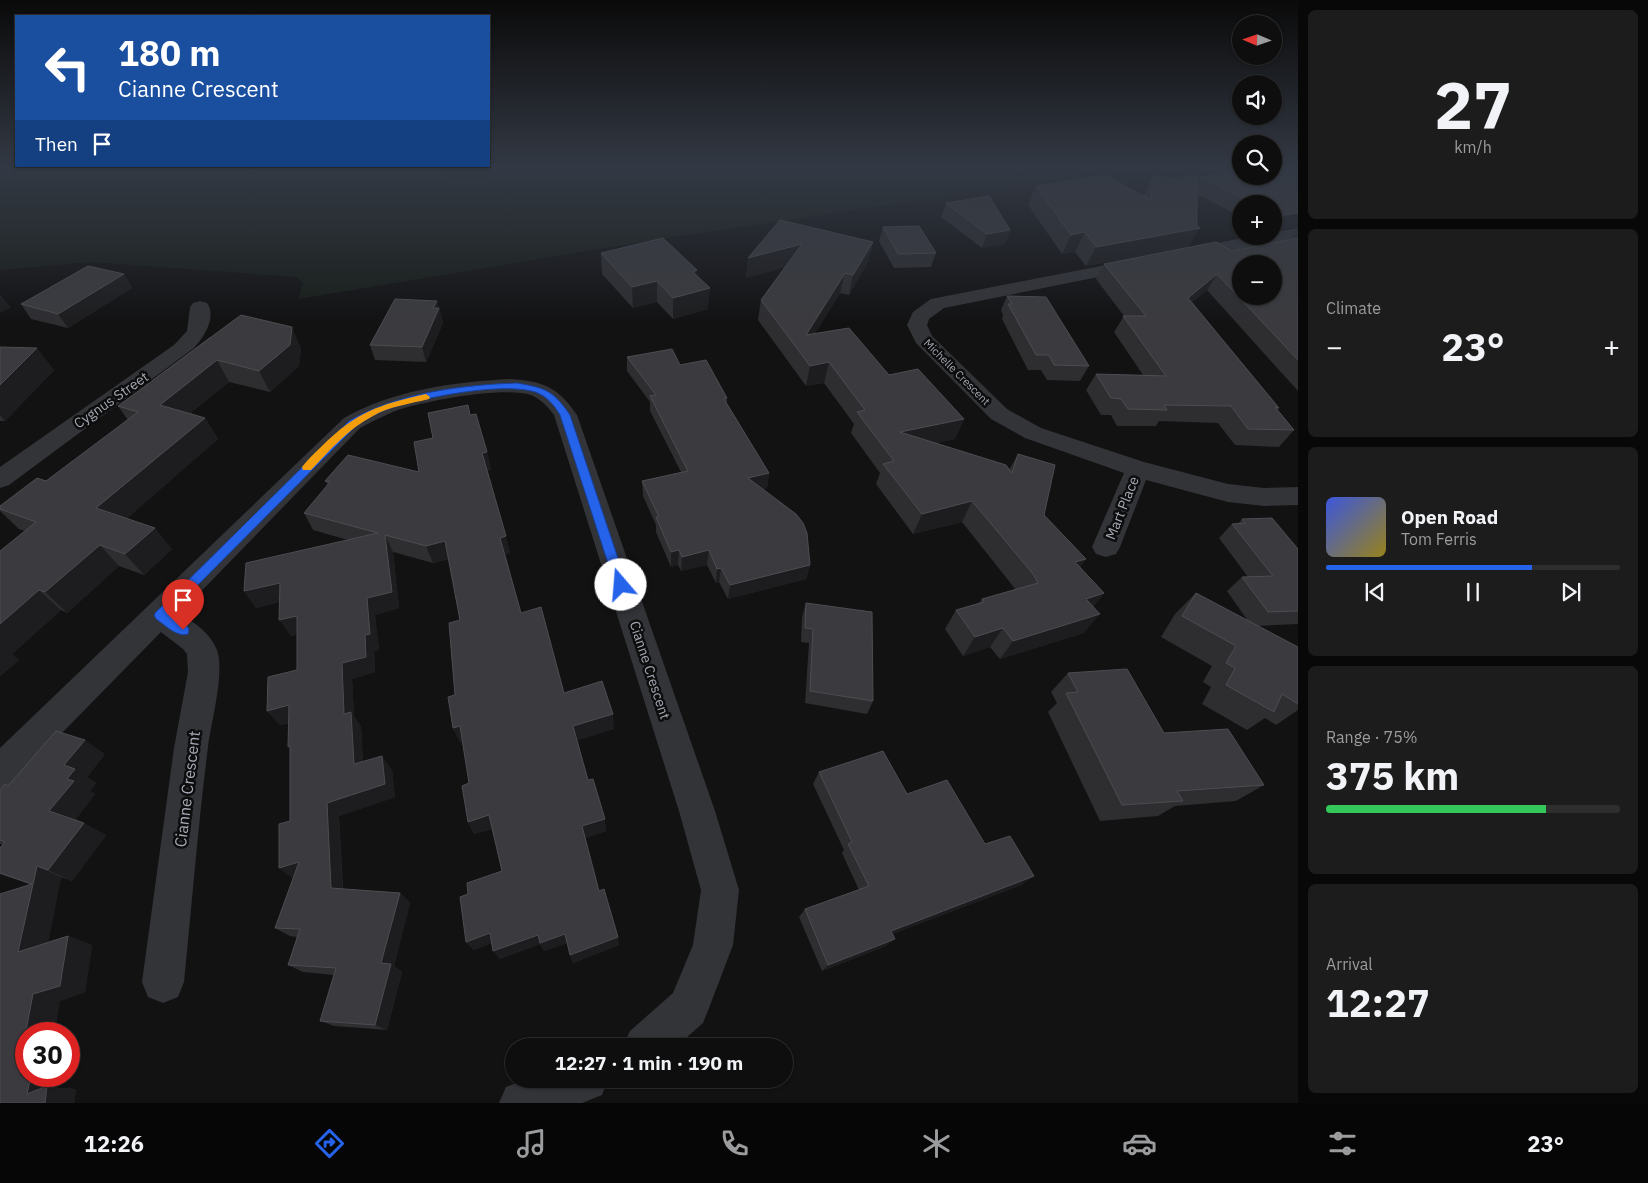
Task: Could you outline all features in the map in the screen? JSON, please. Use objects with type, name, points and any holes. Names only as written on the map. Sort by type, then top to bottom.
[{"type":"street","name":"Michelle Crescent","points":[[1298,233],[938,303],[920,316],[917,325],[923,339],[999,414],[1033,433],[1138,469],[1228,493],[1264,497],[1298,496]]},
{"type":"street","name":"Cygnus Street","points":[[0,479],[194,338],[200,326],[200,307]]},
{"type":"street","name":"Cianne Crescent","points":[[0,772],[160,615],[340,433],[370,413],[391,405],[441,394],[494,386],[517,386],[540,390],[556,400],[565,415],[696,811],[720,890],[713,945],[688,1008],[654,1038]]},
{"type":"street","name":"Mart Place","points":[[1106,546],[1138,469]]},
{"type":"street","name":"Cianne Crescent","points":[[160,615],[194,640],[202,651],[204,672],[191,748],[163,982]]},
{"type":"street","points":[[522,1103],[562,1088]]},
{"type":"shaded area","points":[[0,220],[785,220],[298,299],[303,284],[297,277],[90,262],[0,270]]},
{"type":"building","points":[[780,220],[873,242],[853,275],[845,273],[806,335],[849,328],[889,375],[918,369],[964,419],[900,432],[1006,465],[1012,473],[1018,454],[1055,465],[1044,515],[1086,559],[1075,562],[1104,593],[1086,599],[1100,614],[1013,641],[1003,628],[975,637],[956,610],[984,602],[982,599],[1038,583],[1033,574],[972,501],[922,514],[883,464],[894,461],[857,412],[865,410],[829,362],[810,366],[761,300],[802,244],[748,258]]},
{"type":"building","points":[[969,220],[1004,220],[1010,230],[987,234]]},
{"type":"building","points":[[1061,220],[1197,220],[1197,226],[1200,228],[1096,247],[1085,232],[1071,235]]},
{"type":"building","points":[[919,226],[936,253],[898,254],[883,227]]},
{"type":"building","points":[[663,238],[697,270],[693,272],[710,288],[673,298],[657,281],[632,287],[601,253]]},
{"type":"building","points":[[1298,238],[1298,360],[1246,305],[1282,305],[1282,255],[1232,255],[1232,290],[1217,274],[1188,298],[1279,408],[1275,407],[1294,430],[1248,429],[1231,406],[1164,405],[1167,410],[1128,409],[1121,399],[1111,398],[1096,374],[1166,376],[1123,316],[1146,316],[1104,264],[1216,242],[1232,251],[1262,245],[1282,245],[1282,241]]},
{"type":"building","points":[[88,266],[124,274],[58,314],[21,304]]},
{"type":"building","points":[[1007,296],[1046,297],[1089,366],[1054,365],[1049,355],[1036,355],[1008,304],[1012,304]]},
{"type":"building","points":[[395,299],[437,301],[433,308],[439,308],[422,347],[370,345]]},
{"type":"building","points":[[241,315],[292,327],[290,345],[259,371],[217,360],[160,405],[205,418],[96,508],[155,528],[125,554],[100,545],[45,592],[39,590],[0,624],[0,551],[36,522],[0,509],[0,506],[37,478],[46,481],[138,412],[118,406]]},
{"type":"building","points":[[0,347],[37,348],[0,385]]},
{"type":"building","points":[[672,349],[680,365],[706,360],[727,398],[724,399],[769,473],[748,478],[796,514],[803,523],[807,533],[810,565],[730,585],[721,568],[717,569],[709,550],[682,557],[679,550],[671,552],[656,517],[659,517],[642,481],[688,471],[650,396],[656,395],[627,357]]},
{"type":"building","points":[[468,405],[470,415],[476,414],[487,452],[482,453],[506,536],[500,538],[521,613],[541,607],[564,693],[602,681],[613,714],[573,726],[588,780],[593,779],[605,819],[582,826],[599,891],[604,889],[618,937],[570,955],[565,934],[540,943],[538,935],[493,951],[490,933],[466,942],[460,897],[468,894],[467,883],[502,871],[489,815],[468,822],[462,786],[469,783],[460,726],[453,728],[448,697],[455,695],[449,623],[460,620],[445,541],[426,546],[385,535],[392,592],[367,598],[370,634],[365,635],[366,657],[342,663],[344,714],[351,712],[354,764],[382,756],[385,784],[327,803],[331,888],[400,893],[381,963],[391,964],[375,1025],[320,1021],[336,968],[288,965],[300,929],[275,928],[299,862],[279,868],[279,824],[290,821],[289,705],[267,711],[268,677],[297,670],[297,616],[279,620],[280,583],[244,591],[246,563],[378,533],[304,513],[330,482],[325,481],[348,455],[419,472],[414,442],[433,438],[428,413]]},
{"type":"building","points":[[1272,518],[1298,549],[1298,611],[1268,612],[1242,577],[1273,576],[1232,524],[1245,523],[1242,519]]},
{"type":"building","points":[[1196,593],[1298,647],[1298,704],[1282,694],[1274,712],[1226,685],[1235,668],[1226,663],[1236,646],[1182,616]]},
{"type":"building","points":[[806,603],[872,612],[873,701],[810,691],[813,629],[805,628]]},
{"type":"building","points":[[1127,669],[1164,733],[1228,729],[1264,785],[1177,791],[1183,801],[1122,805],[1066,693],[1078,692],[1068,673]]},
{"type":"building","points":[[56,731],[85,740],[64,765],[75,769],[67,779],[74,781],[49,811],[84,823],[48,870],[37,866],[18,952],[68,936],[60,986],[33,994],[28,1022],[15,1022],[15,1087],[29,1087],[27,1094],[47,1087],[45,1103],[0,1103],[0,894],[32,884],[0,873],[0,848],[5,842],[0,840],[0,790],[5,784],[8,786]]},
{"type":"building","points":[[883,751],[907,794],[947,780],[985,844],[1010,836],[1034,876],[891,931],[895,939],[828,965],[805,909],[869,886],[848,844],[852,842],[819,772]]},
{"type":"slow traffic","points":[[307,467],[352,423],[370,413],[391,405],[426,397]]},
{"type":"route","points":[[183,630],[160,615],[352,423],[370,413],[391,405],[441,394],[494,386],[517,386],[540,390],[556,400],[565,415],[621,585]]}]
